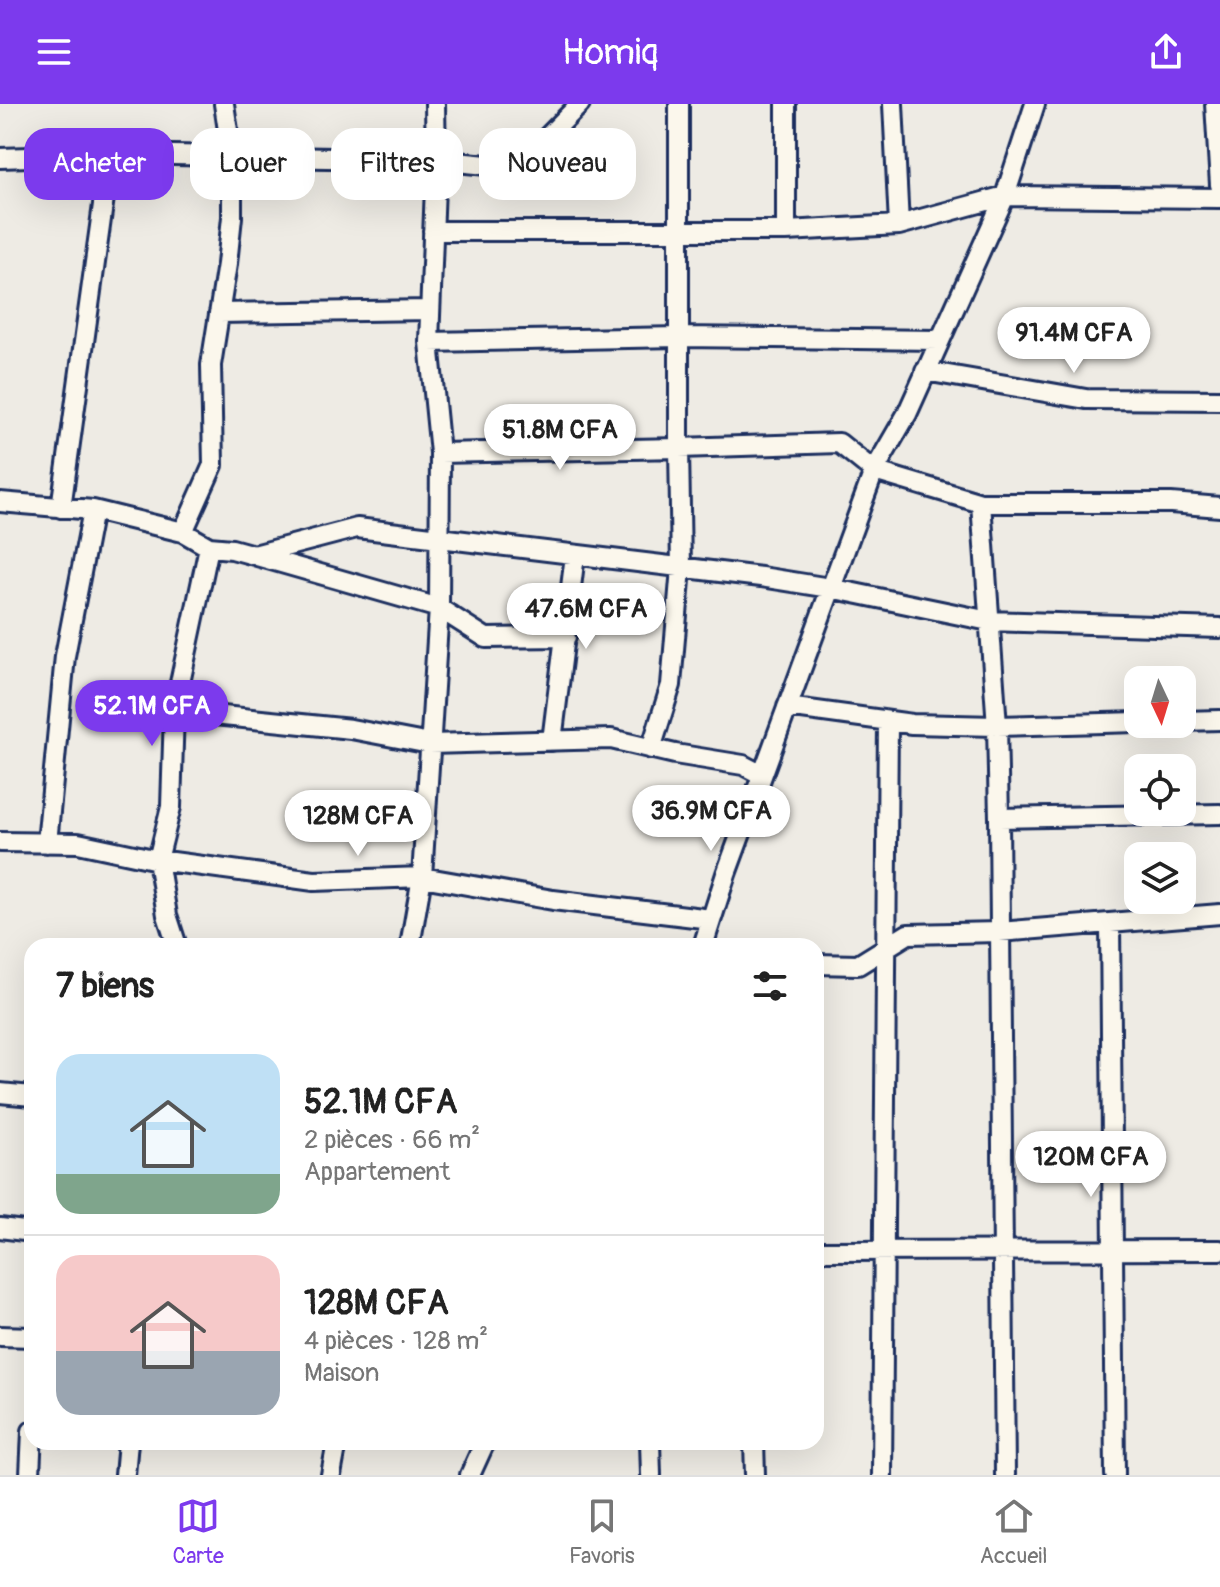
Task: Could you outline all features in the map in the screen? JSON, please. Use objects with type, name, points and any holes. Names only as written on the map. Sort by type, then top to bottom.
[{"type":"street","points":[[224,104],[228,128]]},
{"type":"street","points":[[435,104],[435,128]]},
{"type":"street","points":[[463,163],[517,168],[580,104]]},
{"type":"street","points":[[651,749],[671,685],[681,568],[679,104]]},
{"type":"street","points":[[786,104],[786,231]]},
{"type":"street","points":[[893,104],[899,225]]},
{"type":"street","points":[[705,938],[874,471],[907,414],[1005,196],[1035,104]]},
{"type":"street","points":[[1215,104],[1220,185]]},
{"type":"street","points":[[0,158],[24,157]]},
{"type":"street","points":[[433,231],[786,231],[899,225],[1005,196],[1220,198]]},
{"type":"street","points":[[61,508],[104,200]]},
{"type":"street","points":[[183,532],[213,465],[211,365],[232,200]]},
{"type":"street","points":[[411,938],[422,877],[439,608],[440,453],[429,342],[434,200]]},
{"type":"street","points":[[219,313],[430,310]]},
{"type":"street","points":[[429,342],[679,337],[939,340]]},
{"type":"street","points":[[925,371],[1086,399],[1220,400]]},
{"type":"street","points":[[440,453],[839,443],[874,471],[981,503],[1171,503],[1220,507]]},
{"type":"street","points":[[0,502],[93,510],[183,532],[209,547],[232,549],[439,608],[486,638],[566,637]]},
{"type":"street","points":[[981,503],[997,726],[1005,1475]]},
{"type":"street","points":[[47,843],[65,656],[93,510]]},
{"type":"street","points":[[254,555],[357,528],[830,588],[989,621],[1220,628]]},
{"type":"street","points":[[174,938],[167,915],[158,860],[171,807],[174,711],[209,547]]},
{"type":"street","points":[[552,741],[575,555]]},
{"type":"street","points":[[787,707],[912,724],[997,726],[1124,722]]},
{"type":"street","points":[[174,711],[351,729],[430,744],[611,739],[743,765],[762,775]]},
{"type":"street","points":[[1196,721],[1220,720]]},
{"type":"street","points":[[882,1475],[888,721]]},
{"type":"street","points":[[999,818],[1220,814]]},
{"type":"street","points":[[0,842],[78,843],[158,860],[314,881],[422,877],[553,900],[711,919]]},
{"type":"street","points":[[824,964],[858,965],[908,934],[999,932],[1220,914]]},
{"type":"street","points":[[1110,923],[1115,1475]]},
{"type":"street","points":[[0,1093],[24,1095]]},
{"type":"street","points":[[0,1228],[24,1231]]},
{"type":"street","points":[[824,1251],[1220,1250]]},
{"type":"street","points":[[0,1336],[24,1337]]},
{"type":"street","points":[[30,1475],[31,1450]]},
{"type":"street","points":[[125,1475],[127,1450]]},
{"type":"street","points":[[331,1475],[336,1450]]},
{"type":"street","points":[[470,1475],[481,1450]]},
{"type":"street","points":[[650,1450],[651,1475]]},
{"type":"street","points":[[754,1450],[755,1475]]}]
